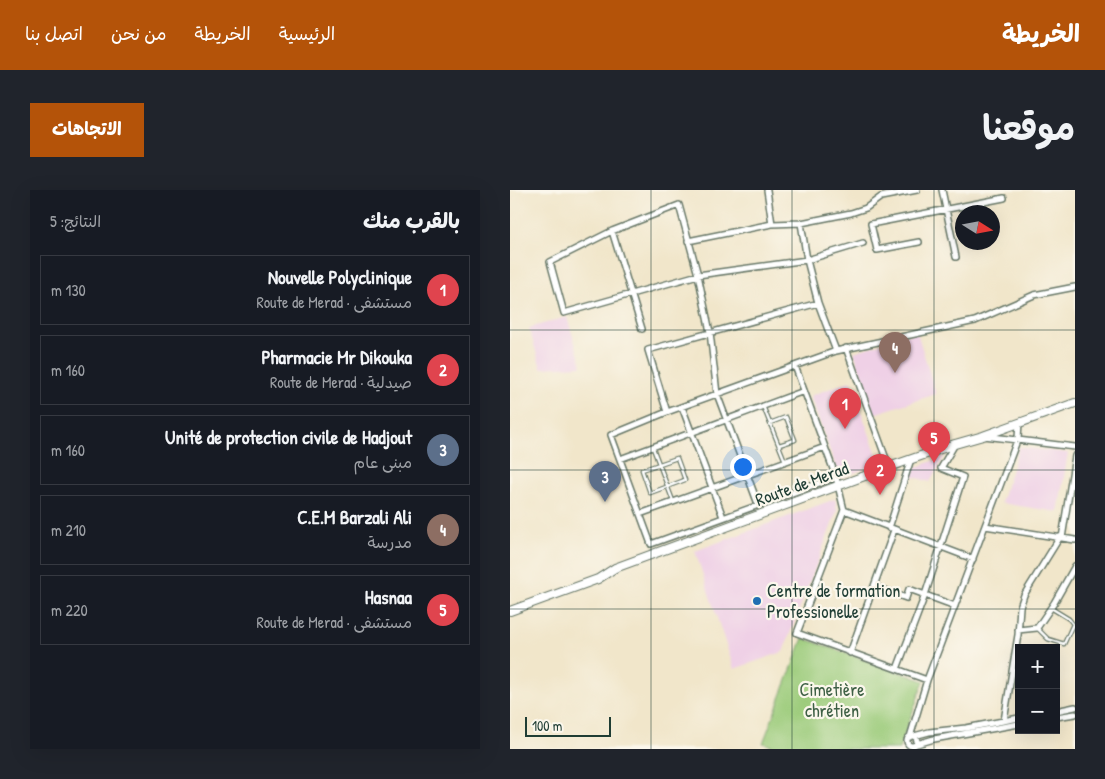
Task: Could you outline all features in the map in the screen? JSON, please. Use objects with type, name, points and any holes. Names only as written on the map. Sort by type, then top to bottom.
[{"type":"main road","name":"Route de Merad","points":[[510,612],[598,579],[615,568],[911,459],[983,436],[1075,402]]},
{"type":"street","points":[[767,190],[772,224]]},
{"type":"street","points":[[879,190],[881,197]]},
{"type":"street","points":[[688,241],[772,224],[801,223],[859,211],[881,197],[917,190]]},
{"type":"street","points":[[942,190],[956,257]]},
{"type":"street","points":[[919,242],[877,250],[871,224],[1004,198]]},
{"type":"street","points":[[758,504],[717,394],[710,332],[698,275],[680,205],[612,231],[550,262],[564,313],[698,275],[807,260],[863,242]]},
{"type":"street","points":[[801,223],[807,260],[818,303],[836,351]]},
{"type":"street","points":[[612,231],[642,329]]},
{"type":"street","points":[[836,477],[651,544],[611,435],[682,406],[836,351],[975,320],[1034,296],[1075,287]]},
{"type":"street","points":[[667,412],[648,350],[818,303]]},
{"type":"street","points":[[846,348],[889,467]]},
{"type":"street","points":[[794,366],[836,477],[844,510],[797,633],[927,680]]},
{"type":"street","points":[[620,459],[804,391]]},
{"type":"street","points":[[682,406],[723,517]]},
{"type":"street","points":[[1015,725],[934,739],[908,747],[908,740],[912,736],[927,680],[1019,432],[1019,423]]},
{"type":"street","points":[[1008,427],[1016,440]]},
{"type":"street","points":[[983,436],[1075,447]]},
{"type":"street","points":[[898,670],[925,595],[963,477],[941,468],[955,444]]},
{"type":"street","points":[[640,514],[825,447]]},
{"type":"street","points":[[1004,721],[1020,607],[1024,595],[1061,537],[1075,456]]},
{"type":"street","points":[[850,652],[874,586],[911,459]]},
{"type":"street","points":[[844,510],[973,559]]},
{"type":"street","points":[[985,526],[1075,540]]},
{"type":"street","points":[[1018,630],[1037,628],[1075,566]]},
{"type":"street","points":[[874,586],[906,598],[909,589],[955,606]]},
{"type":"street","points":[[1060,710],[1075,707]]},
{"type":"street","points":[[1060,716],[1075,714]]},
{"type":"street","points":[[912,736],[1015,719]]},
{"type":"street","points":[[912,736],[917,739],[917,744]]},
{"type":"lane","points":[[762,406],[785,462]]},
{"type":"lane","points":[[770,423],[786,417],[795,440],[779,446]]},
{"type":"lane","points":[[653,446],[673,502]]},
{"type":"lane","points":[[677,458],[685,480],[668,486],[650,493],[642,470],[677,458]]},
{"type":"lane","points":[[1037,628],[1048,639],[1064,644],[1073,624],[1069,619],[1051,608]]},
{"type":"shaded area","points":[[567,317],[582,366],[541,368],[529,328]]},
{"type":"shaded area","points":[[917,332],[936,394],[874,414],[854,352]]},
{"type":"shaded area","points":[[850,381],[880,463],[840,478],[810,396]]},
{"type":"shaded area","points":[[1019,447],[1068,453],[1058,512],[1001,503]]},
{"type":"shaded area","points":[[945,456],[930,482],[908,475],[910,470]]},
{"type":"shaded area","name":"Centre de formation Professionelle","points":[[835,499],[837,511],[783,652],[734,669],[695,551]]},
{"type":"green space","name":"Cimetière chrétien","points":[[803,638],[924,681],[899,749],[782,749],[763,743]]},
{"type":"place","name":"C.E.M Barzali Ali","points":[[895,373]]},
{"type":"place","name":"Nouvelle Polyclinique","points":[[845,429]]},
{"type":"place","name":"Hasnaa","points":[[934,463]]},
{"type":"place","name":"Pharmacie Mr Dikouka","points":[[880,495]]},
{"type":"place","name":"Unité de protection civile de Hadjout","points":[[605,502]]},
{"type":"place","name":"Centre de formation Professionelle","points":[[757,601]]}]
